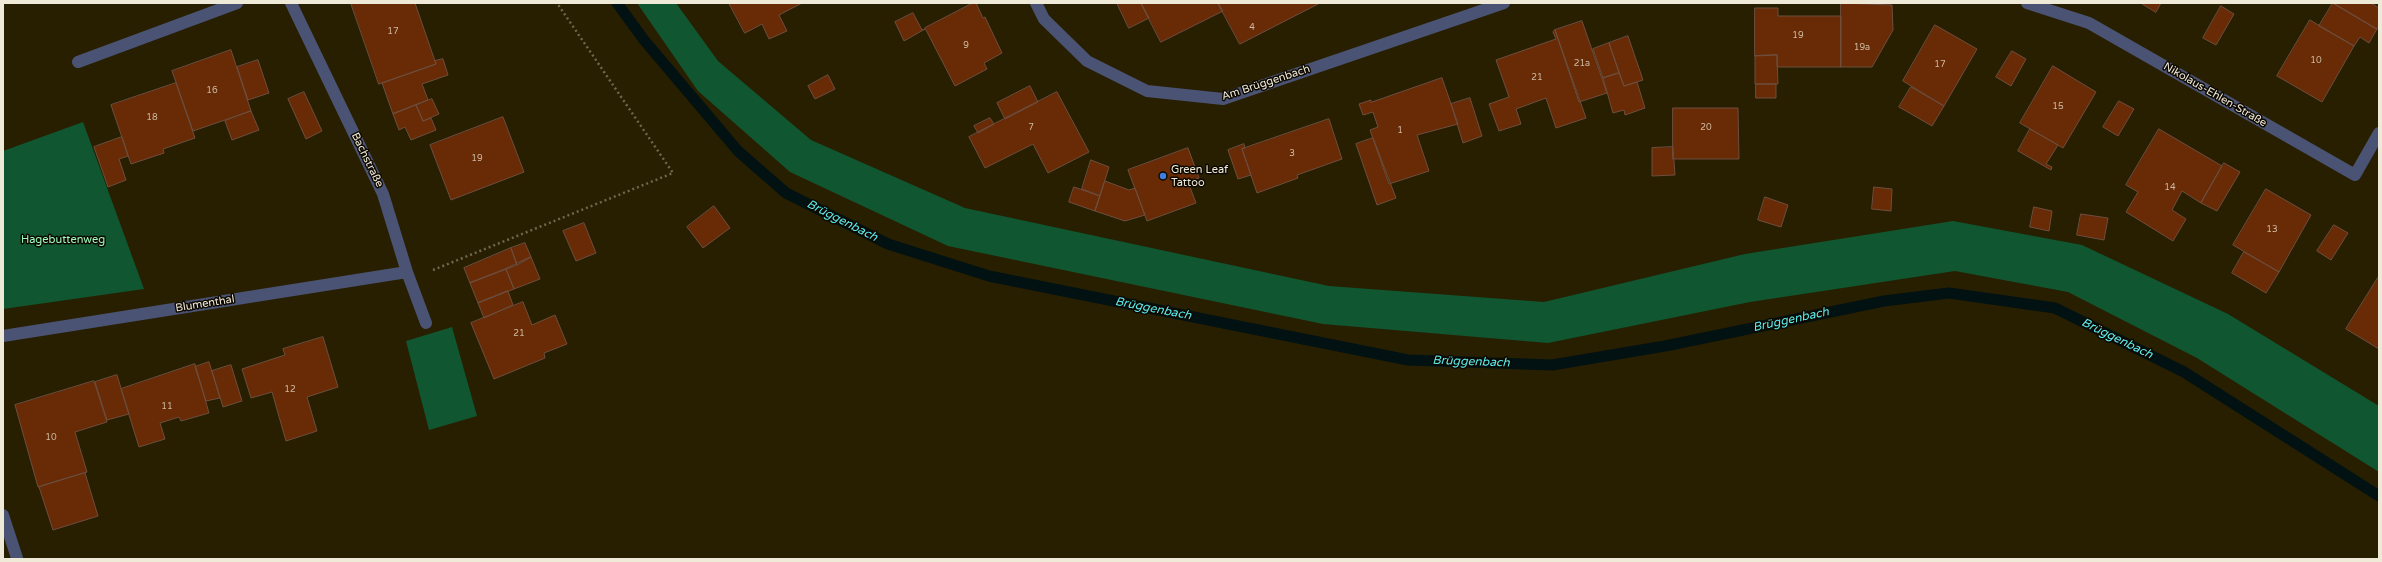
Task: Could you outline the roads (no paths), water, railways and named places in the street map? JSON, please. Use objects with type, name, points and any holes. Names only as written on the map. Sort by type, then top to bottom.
[{"type":"street","points":[[78,62],[237,3]]},
{"type":"street","name":"Bachstraße","points":[[291,3],[383,194],[407,272],[426,323]]},
{"type":"street","name":"Am Brüggenbach","points":[[1036,3],[1044,19],[1087,61],[1147,91],[1223,99],[1472,8]]},
{"type":"street","points":[[1472,8],[1504,3]]},
{"type":"street","name":"Nikolaus-Ehlen-Straße","points":[[2028,3],[2089,23],[2355,175],[2379,133]]},
{"type":"street","name":"Blumenthal","points":[[3,336],[407,272]]},
{"type":"street","points":[[3,515],[17,558]]},
{"type":"waterway","name":"Brüggenbach","points":[[617,3],[644,40],[738,151],[786,193],[888,244],[989,276],[1408,360],[1552,365],[1665,346],[1884,301],[1949,293],[2055,308],[2184,372],[2379,496]]},
{"type":"place","name":"Green Leaf Tattoo","points":[[1163,176]]},
{"type":"park label","name":"Hagebuttenweg","points":[[63,240]]}]
